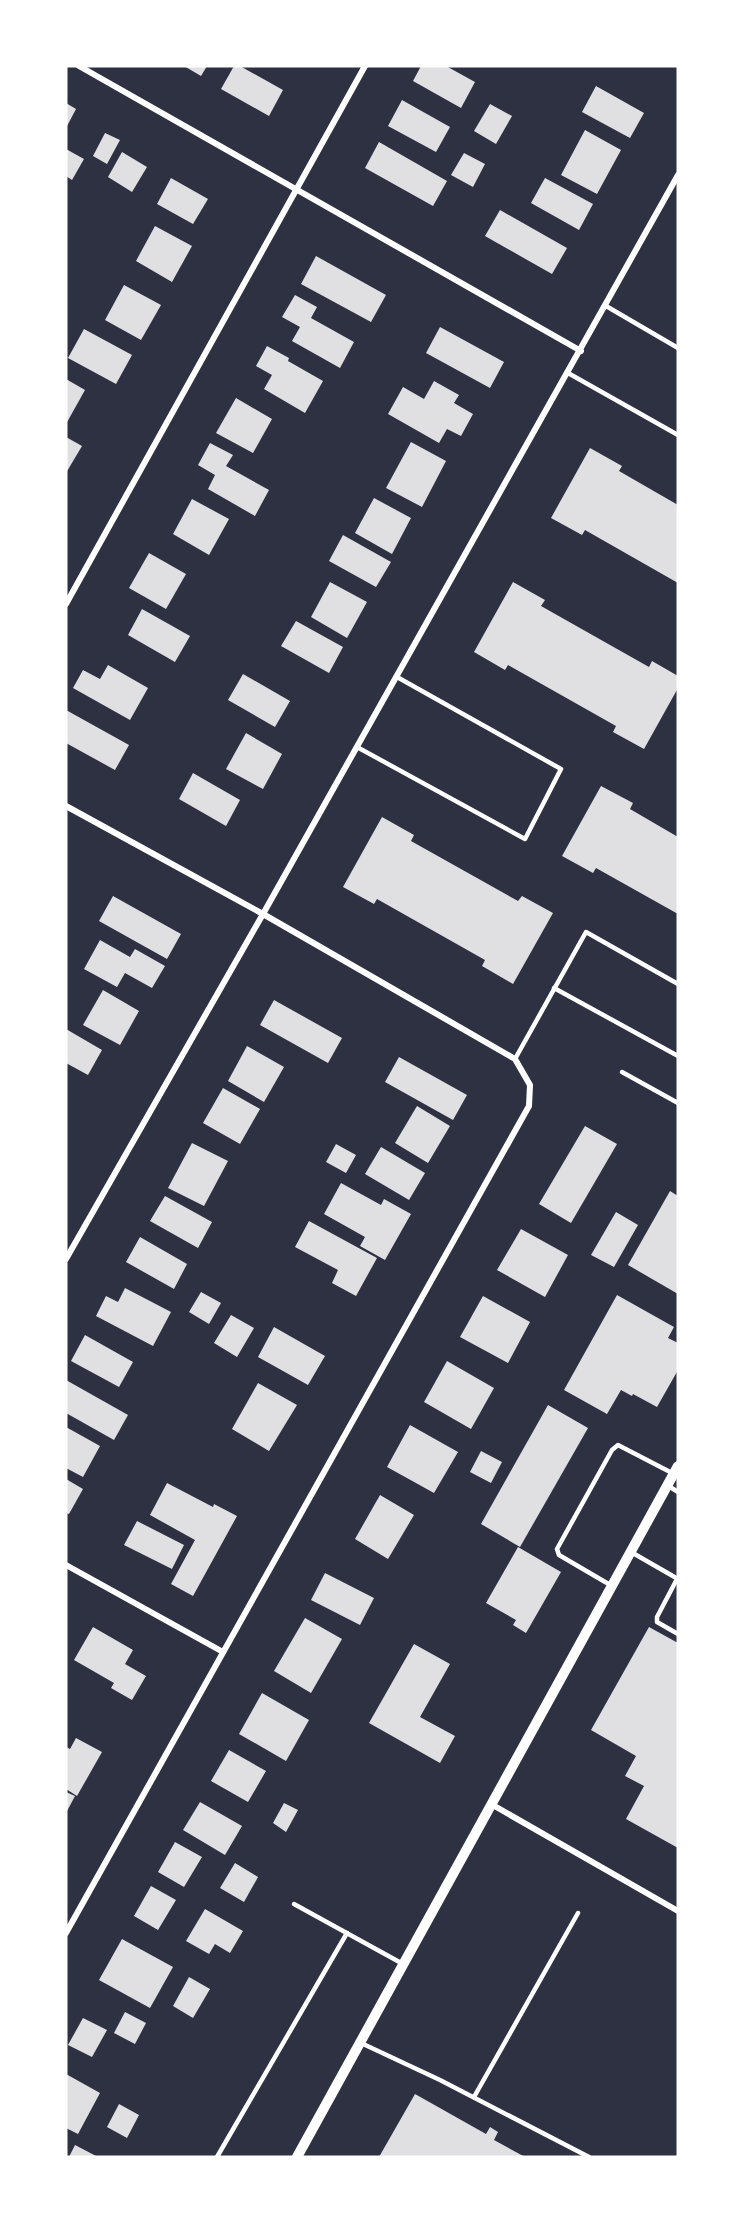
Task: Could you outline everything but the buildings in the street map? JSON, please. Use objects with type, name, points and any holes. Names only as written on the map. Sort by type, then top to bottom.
[{"type":"street","points":[[79,66],[580,351]]},
{"type":"street","points":[[66,604],[365,66]]},
{"type":"street","points":[[66,1259],[397,677],[678,175]]},
{"type":"street","points":[[66,806],[263,914],[515,1059],[530,1085],[529,1106],[66,1933]]},
{"type":"street","points":[[297,2157],[676,1470]]},
{"type":"street","points":[[66,1565],[223,1652]]},
{"type":"street","points":[[491,1804],[678,1911]]},
{"type":"lane","points":[[606,306],[678,348]]},
{"type":"lane","points":[[568,373],[678,435]]},
{"type":"lane","points":[[357,747],[525,839],[561,769],[397,677]]},
{"type":"lane","points":[[515,1059],[586,932],[678,984]]},
{"type":"lane","points":[[554,988],[678,1056]]},
{"type":"lane","points":[[622,1072],[678,1103]]},
{"type":"lane","points":[[612,1586],[559,1555],[557,1549],[595,1480],[612,1450],[618,1445],[676,1470]]},
{"type":"lane","points":[[668,1485],[678,1492]]},
{"type":"lane","points":[[631,1552],[678,1579],[657,1617],[657,1622],[678,1634]]},
{"type":"lane","points":[[294,1904],[403,1964]]},
{"type":"lane","points":[[474,2097],[578,1913]]},
{"type":"lane","points":[[217,2157],[347,1933]]},
{"type":"lane","points":[[359,2043],[474,2097],[590,2157]]}]
